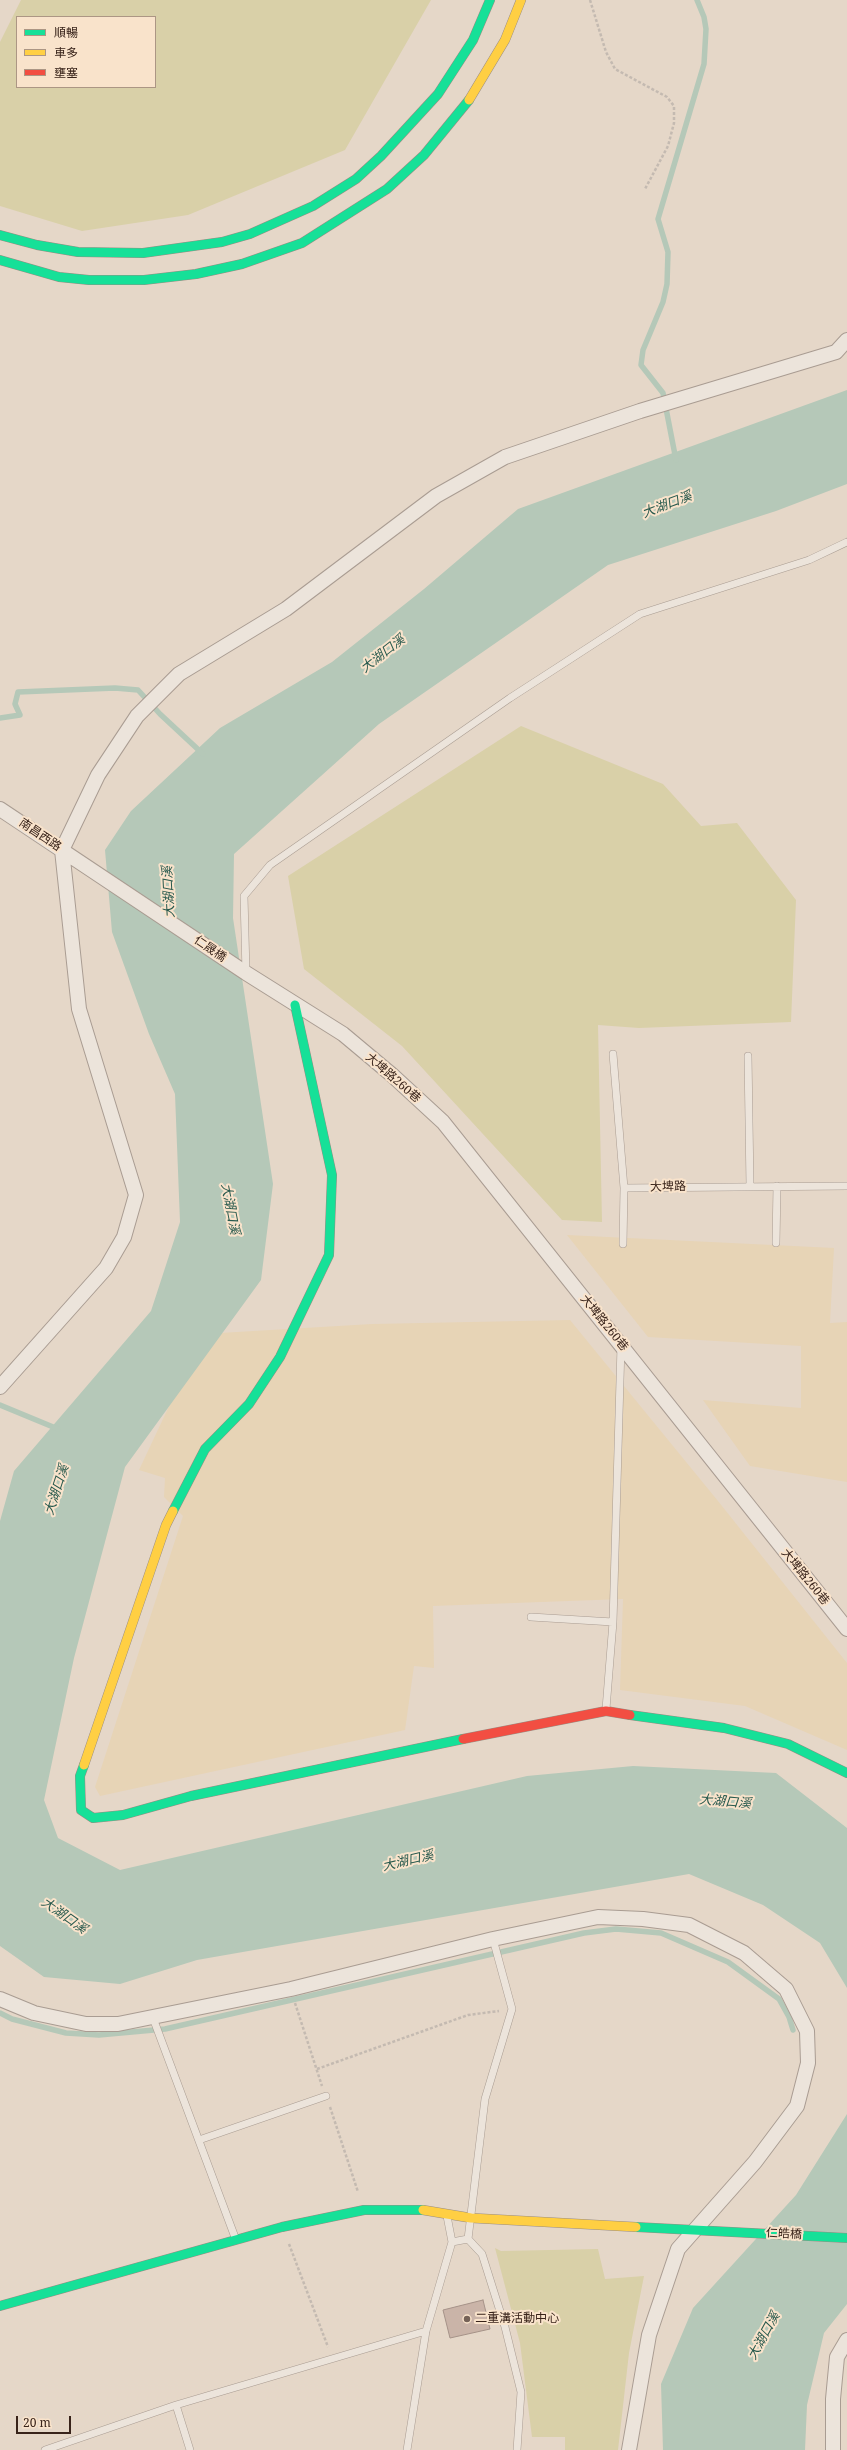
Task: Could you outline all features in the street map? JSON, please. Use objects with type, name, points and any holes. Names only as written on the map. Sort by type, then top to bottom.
[{"type":"street","points":[[0,235],[37,246],[78,252],[110,254],[142,253],[194,247],[250,234],[313,206],[356,179],[382,156],[438,94],[473,40],[490,0]]},
{"type":"street","points":[[0,260],[59,277],[89,280],[144,280],[196,274],[242,264],[302,243],[387,189],[424,155],[474,94],[505,40],[521,0]]},
{"type":"street","points":[[0,1387],[106,1268],[124,1237],[136,1195],[80,1009],[62,850],[98,775],[137,716],[179,674],[286,609],[436,496],[505,457],[640,411],[836,352],[847,340]]},
{"type":"street","name":"南昌西路","points":[[0,809],[79,862]]},
{"type":"street","name":"仁晟橋","points":[[79,862],[246,973],[342,1034]]},
{"type":"street","points":[[296,1005],[332,1175],[329,1255],[280,1356],[249,1404],[205,1449],[166,1526],[80,1776],[81,1810],[93,1818],[123,1815],[191,1796],[572,1716],[606,1712],[724,1728],[788,1744],[847,1772]]},
{"type":"street","name":"大埤路260巷","points":[[342,1034],[392,1075],[443,1122],[847,1629]]},
{"type":"street","points":[[0,1999],[34,2013],[86,2024],[118,2024],[290,1989],[493,1939],[598,1917],[643,1919],[689,1925],[744,1953],[786,1989],[807,2031],[808,2063],[797,2106],[755,2162],[694,2229],[678,2249],[649,2335],[629,2450]]},
{"type":"street","name":"仁皓橋","points":[[0,2306],[282,2227],[364,2210],[415,2209],[471,2218],[847,2238]]},
{"type":"street","points":[[833,2450],[833,2399],[837,2357],[847,2340]]},
{"type":"lane","points":[[246,973],[244,896],[270,865],[510,698],[640,614],[809,560],[847,542]]},
{"type":"lane","points":[[613,1054],[624,1188],[623,1244]]},
{"type":"lane","points":[[748,1056],[750,1186]]},
{"type":"lane","points":[[776,1243],[777,1186]]},
{"type":"lane","name":"大埤路","points":[[624,1188],[847,1186]]},
{"type":"lane","points":[[606,1712],[613,1622],[621,1344]]},
{"type":"lane","points":[[531,1616],[613,1622]]},
{"type":"lane","points":[[493,1939],[512,2009],[485,2099],[468,2238],[482,2254],[506,2327],[521,2392],[517,2450]]},
{"type":"lane","points":[[153,2018],[236,2240]]},
{"type":"lane","points":[[199,2140],[326,2096]]},
{"type":"lane","points":[[407,2450],[426,2331],[452,2242],[446,2213]]},
{"type":"lane","points":[[452,2242],[468,2238]]},
{"type":"lane","points":[[45,2450],[176,2405],[426,2331]]},
{"type":"lane","points":[[176,2405],[190,2450]]},
{"type":"path","points":[[590,0],[606,52],[615,69],[667,97],[674,106],[674,123],[668,146],[645,189]]},
{"type":"path","points":[[317,2069],[468,2015],[512,2009]]},
{"type":"path","points":[[282,2227],[333,2359]]},
{"type":"shaded area","points":[[21,0],[431,0],[345,150],[188,215],[82,231],[0,206],[0,42]]},
{"type":"shaded area","points":[[521,726],[663,784],[701,826],[737,823],[796,900],[791,1022],[639,1028],[598,1025],[602,1222],[562,1220],[402,1046],[304,969],[288,876]]},
{"type":"shaded area","points":[[567,1235],[834,1248],[830,1323],[847,1322],[847,1482],[750,1466],[703,1400],[801,1408],[801,1346],[648,1337]]},
{"type":"shaded area","points":[[570,1320],[718,1501],[847,1663],[847,1750],[745,1706],[620,1690],[623,1599],[433,1606],[434,1668],[414,1666],[405,1730],[100,1796],[95,1787],[183,1516],[164,1497],[165,1478],[139,1470],[203,1334],[372,1324]]},
{"type":"shaded area","points":[[495,2248],[501,2251],[598,2249],[605,2279],[644,2276],[629,2353],[618,2450],[565,2450],[565,2437],[532,2437],[520,2343]]},
{"type":"water","name":"大湖口溪","points":[[847,390],[847,484],[776,511],[608,565],[379,724],[234,854],[233,918],[273,1184],[261,1280],[125,1467],[74,1658],[44,1800],[58,1838],[120,1870],[527,1776],[633,1766],[776,1773],[847,1828],[847,1988],[820,1943],[763,1905],[689,1874],[197,1960],[120,1984],[44,1977],[0,1946],[0,1521],[14,1471],[151,1311],[180,1222],[175,1094],[149,1034],[112,932],[105,850],[131,811],[220,728],[332,662],[424,589],[518,509]]},
{"type":"water","name":"大湖口溪","points":[[847,2114],[847,2304],[824,2333],[807,2405],[805,2450],[663,2450],[661,2384],[693,2308],[796,2195]]},
{"type":"building","name":"二重溝活動中心","points":[[483,2300],[490,2329],[450,2338],[443,2310]]},
{"type":"waterway","points":[[676,460],[663,393],[641,365],[643,350],[663,302],[667,284],[668,252],[658,219],[704,64],[706,29],[704,17],[697,0]]},
{"type":"waterway","points":[[0,718],[20,715],[15,704],[18,692],[115,688],[138,690],[160,714],[203,754]]},
{"type":"waterway","points":[[0,1405],[58,1429]]},
{"type":"waterway","points":[[0,2013],[12,2019],[66,2033],[99,2035],[165,2029],[584,1933],[616,1929],[661,1933],[728,1962],[779,1999],[789,2017],[793,2030]]},
{"type":"traffic: fast","points":[[0,235],[37,245],[78,252],[143,253],[222,242],[250,234],[313,206],[356,179],[381,156],[438,94],[473,40],[490,0]]},
{"type":"traffic: fast","points":[[0,260],[59,277],[89,280],[144,280],[196,274],[242,264],[302,243],[387,189],[424,155],[469,100]]},
{"type":"traffic: fast","points":[[173,1511],[205,1449],[249,1404],[280,1357],[329,1255],[332,1175],[295,1005]]},
{"type":"traffic: fast","points":[[630,1715],[724,1728],[788,1744],[847,1773]]},
{"type":"traffic: fast","points":[[84,1765],[80,1776],[81,1810],[93,1818],[123,1815],[191,1796],[463,1739]]},
{"type":"traffic: fast","points":[[0,2306],[282,2227],[364,2210],[423,2210]]},
{"type":"traffic: fast","points":[[636,2227],[847,2238]]},
{"type":"traffic: slow","points":[[469,100],[505,40],[521,0]]},
{"type":"traffic: slow","points":[[84,1765],[166,1525],[173,1511]]},
{"type":"traffic: slow","points":[[423,2210],[471,2218],[636,2227]]},
{"type":"traffic: jam","points":[[463,1739],[606,1711],[630,1715]]},
{"type":"place","name":"二重溝活動中心","points":[[467,2319]]}]
